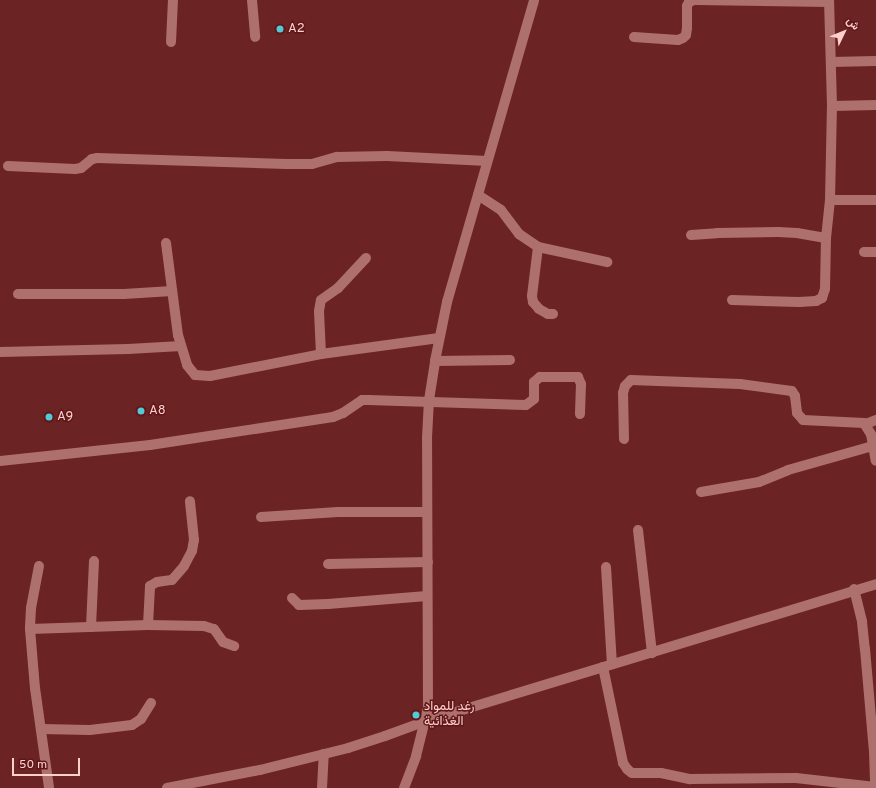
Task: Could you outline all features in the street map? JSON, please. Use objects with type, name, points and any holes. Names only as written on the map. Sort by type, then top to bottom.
[{"type":"street","points":[[171,42],[173,0]]},
{"type":"street","points":[[252,0],[255,37]]},
{"type":"street","points":[[404,788],[426,721],[429,676],[427,596],[427,438],[429,400],[435,361],[439,338],[487,161],[534,0]]},
{"type":"street","points":[[634,37],[678,40],[683,38],[686,35],[687,28],[687,6],[689,2],[695,0],[829,1],[832,106],[830,200],[826,238],[824,290],[822,298],[816,301],[799,302],[732,300]]},
{"type":"street","points":[[831,62],[876,61]]},
{"type":"street","points":[[832,106],[876,105]]},
{"type":"street","points":[[8,166],[75,169],[81,168],[92,159],[97,158],[286,164],[312,164],[337,157],[387,156],[487,161]]},
{"type":"street","points":[[478,195],[501,210],[519,234],[538,247],[607,262]]},
{"type":"street","points":[[830,200],[876,200]]},
{"type":"street","points":[[691,235],[778,232],[797,233],[826,238]]},
{"type":"street","points":[[166,243],[181,346],[190,371],[195,375],[202,376],[321,354],[439,338]]},
{"type":"street","points":[[538,247],[532,296],[533,302],[539,309],[548,314],[553,314]]},
{"type":"street","points":[[864,252],[876,252]]},
{"type":"street","points":[[321,354],[319,311],[321,300],[338,288],[366,258]]},
{"type":"street","points":[[18,294],[116,294],[172,291]]},
{"type":"street","points":[[0,352],[128,349],[181,346]]},
{"type":"street","points":[[435,361],[510,360]]},
{"type":"street","points":[[0,461],[150,445],[311,420],[339,415],[362,400],[429,400],[526,405],[531,403],[534,399],[534,382],[536,378],[575,377],[580,380],[580,414]]},
{"type":"street","points":[[624,439],[623,393],[628,383],[636,380],[740,384],[789,390],[795,396],[797,413],[804,420],[860,422],[866,424],[876,420]]},
{"type":"street","points":[[866,424],[871,434],[876,461]]},
{"type":"street","points":[[701,492],[760,482],[788,470],[873,446]]},
{"type":"street","points":[[148,625],[150,586],[157,582],[172,580],[192,552],[194,540],[190,501]]},
{"type":"street","points":[[261,517],[338,512],[427,512]]},
{"type":"street","points":[[638,530],[652,653]]},
{"type":"street","points":[[91,627],[94,561]]},
{"type":"street","points":[[328,564],[428,562]]},
{"type":"street","points":[[39,566],[31,608],[30,629],[49,788]]},
{"type":"street","points":[[606,567],[608,665],[623,763],[626,769],[632,773],[661,774],[690,779],[796,778],[875,787],[865,649],[862,622],[854,589]]},
{"type":"street","points":[[167,788],[260,770],[324,754],[854,589],[876,584]]},
{"type":"street","points":[[292,598],[299,605],[306,605],[427,596]]},
{"type":"street","points":[[30,629],[148,625],[210,627],[214,629],[223,642],[234,646]]},
{"type":"street","points":[[42,729],[90,730],[132,725],[141,719],[151,703]]},
{"type":"street","points":[[322,788],[324,754]]},
{"type":"place","name":"A2","points":[[280,29]]},
{"type":"place","name":"A8","points":[[141,411]]},
{"type":"place","name":"A9","points":[[49,417]]},
{"type":"place","name":"رغد للمواد الغذائية","points":[[416,715]]}]
